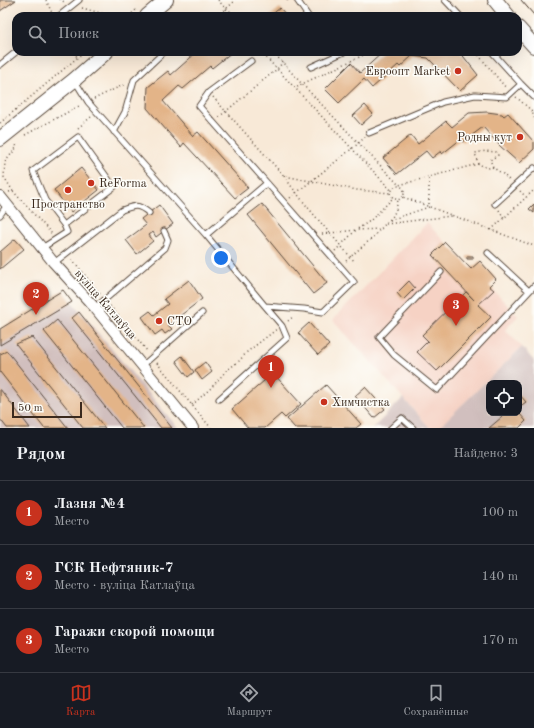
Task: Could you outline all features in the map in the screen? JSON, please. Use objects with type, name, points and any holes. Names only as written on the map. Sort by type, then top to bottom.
[{"type":"main road","points":[[152,12],[166,0]]},
{"type":"main road","points":[[495,0],[505,12]]},
{"type":"main road","points":[[522,32],[534,46]]},
{"type":"main road","points":[[0,139],[74,80],[101,56]]},
{"type":"street","name":"вуліца Катлаўца","points":[[3,195],[7,205],[54,263],[95,308],[193,428]]},
{"type":"lane","points":[[64,12],[79,0]]},
{"type":"lane","points":[[296,0],[305,12]]},
{"type":"lane","points":[[445,0],[456,12]]},
{"type":"lane","points":[[0,65],[12,55]]},
{"type":"lane","points":[[114,132],[125,112],[134,80],[160,56]]},
{"type":"lane","points":[[311,67],[332,56]]},
{"type":"lane","points":[[496,56],[534,97]]},
{"type":"lane","points":[[251,61],[209,92],[199,106],[354,282],[323,312],[265,306]]},
{"type":"lane","points":[[74,80],[88,102],[206,235],[282,326],[287,338],[219,399]]},
{"type":"lane","points":[[369,133],[443,102],[475,95],[507,97],[521,84]]},
{"type":"lane","points":[[42,248],[67,232],[64,225],[45,200],[33,171],[78,137],[114,187],[64,225]]},
{"type":"lane","points":[[495,204],[534,168]]},
{"type":"lane","points":[[206,235],[267,183]]},
{"type":"lane","points":[[0,215],[7,205]]},
{"type":"lane","points":[[54,263],[122,210],[133,205],[142,207],[149,213]]},
{"type":"lane","points":[[95,308],[165,248],[168,240],[164,231]]},
{"type":"lane","points":[[488,253],[528,291]]},
{"type":"lane","points":[[441,272],[379,337],[394,355],[437,390],[534,286]]},
{"type":"lane","points":[[142,366],[202,313]]},
{"type":"lane","points":[[391,428],[402,418],[413,428]]},
{"type":"path","points":[[46,0],[52,12]]},
{"type":"path","points":[[60,0],[97,12]]},
{"type":"path","points":[[218,0],[228,12]]},
{"type":"path","points":[[223,12],[236,0]]},
{"type":"path","points":[[226,9],[231,12]]},
{"type":"path","points":[[0,122],[79,56]]},
{"type":"path","points":[[265,56],[392,190]]},
{"type":"path","points":[[277,56],[404,190],[405,194],[398,200],[393,216],[382,229],[341,267]]},
{"type":"path","points":[[296,89],[302,84],[362,56]]},
{"type":"path","points":[[479,56],[511,93],[532,111],[534,118]]},
{"type":"path","points":[[212,121],[277,69],[283,62]]},
{"type":"path","points":[[21,137],[134,80]]},
{"type":"path","points":[[209,92],[284,176],[296,193],[340,246],[354,260]]},
{"type":"path","points":[[78,128],[97,112]]},
{"type":"path","points":[[284,202],[352,149],[369,133]]},
{"type":"path","points":[[14,140],[17,147],[5,162],[4,177],[13,191],[56,239]]},
{"type":"path","points":[[478,164],[475,152],[496,152],[498,155],[490,160],[493,168]]},
{"type":"path","points":[[390,193],[395,186],[478,164],[488,168],[492,166],[503,174],[526,197]]},
{"type":"path","points":[[284,176],[357,190],[390,193]]},
{"type":"path","points":[[429,177],[429,207]]},
{"type":"path","points":[[491,230],[534,190]]},
{"type":"path","points":[[3,195],[13,191]]},
{"type":"path","points":[[390,193],[393,198],[398,200]]},
{"type":"path","points":[[403,197],[534,246]]},
{"type":"path","points":[[331,255],[356,230],[370,221],[393,198]]},
{"type":"path","points":[[495,204],[504,218]]},
{"type":"path","points":[[389,220],[429,207]]},
{"type":"path","points":[[386,224],[452,216]]},
{"type":"path","points":[[313,235],[356,230],[382,229]]},
{"type":"path","points":[[67,253],[104,300],[211,428]]},
{"type":"path","points":[[192,405],[247,352],[304,309]]},
{"type":"shaded area","points":[[427,223],[471,269],[480,261],[496,279],[489,286],[518,316],[505,330],[522,347],[488,380],[486,380],[486,382],[438,428],[430,428],[333,320]]},
{"type":"shaded area","points":[[63,290],[178,428],[0,428],[0,329]]},
{"type":"shaded area","points":[[522,347],[534,361],[534,428],[438,428],[486,382],[486,416],[522,416],[522,380],[488,380]]},
{"type":"shaded area","points":[[403,398],[430,428],[373,428]]},
{"type":"building","points":[[0,0],[16,0],[0,11]]},
{"type":"building","points":[[280,8],[284,12],[275,12]]},
{"type":"building","points":[[192,56],[227,56],[212,68],[210,66],[183,89],[179,86],[163,101],[193,136],[198,132],[248,188],[235,198],[184,143],[181,147],[147,108],[148,87],[168,71],[171,75]]},
{"type":"building","points":[[379,56],[412,56],[400,67],[398,65],[372,88],[364,79],[339,103],[325,89],[351,63],[360,73]]},
{"type":"building","points":[[412,56],[463,56],[478,75],[460,91],[428,58]]},
{"type":"building","points":[[365,105],[373,114],[361,125],[353,116]]},
{"type":"building","points":[[487,112],[502,114],[504,116],[508,113],[534,142],[534,149],[519,163],[500,146],[483,127],[463,142],[461,139],[442,154],[441,151],[432,158],[426,151],[397,174],[383,158],[411,135],[418,144],[446,121],[452,127],[469,113]]},
{"type":"building","points":[[81,168],[99,190],[71,212],[54,190]]},
{"type":"building","points":[[262,204],[327,283],[313,294],[248,215]]},
{"type":"building","points":[[534,204],[534,213],[529,209]]},
{"type":"building","points":[[159,205],[173,224],[156,237],[153,232],[149,235],[153,241],[137,254],[126,240],[146,225],[141,219]]},
{"type":"building","points":[[15,239],[24,249],[0,269],[0,252]]},
{"type":"building","points":[[445,242],[471,269],[480,261],[496,279],[489,286],[494,290],[478,305],[491,317],[437,371],[417,352],[428,341],[422,335],[466,292],[474,300],[432,255]]},
{"type":"building","points":[[467,256],[473,256],[473,259],[467,259]]},
{"type":"building","points":[[189,280],[202,299],[168,325],[172,329],[165,334],[162,330],[155,335],[142,317],[150,311],[154,315],[168,304],[164,299]]},
{"type":"building","points":[[409,281],[415,288],[403,300],[397,293]]},
{"type":"building","points":[[63,290],[72,302],[0,345],[0,329]]},
{"type":"building","points":[[79,312],[172,428],[161,428],[72,318]]},
{"type":"building","points":[[57,320],[144,428],[122,428],[44,331]]},
{"type":"building","points":[[309,323],[329,345],[318,355],[298,333]]},
{"type":"building","points":[[32,337],[105,428],[83,428],[16,344]]},
{"type":"building","points":[[7,351],[68,428],[44,428],[0,372],[0,354]]},
{"type":"building","points":[[182,356],[194,372],[188,377],[176,361]]},
{"type":"building","points":[[205,362],[212,372],[202,380],[195,370]]},
{"type":"building","points":[[273,373],[301,404],[285,418],[281,414],[265,428],[248,428],[232,409]]},
{"type":"building","name":"Химчистка","points":[[326,385],[361,424],[356,428],[295,428],[287,419]]},
{"type":"building","points":[[365,387],[385,409],[374,418],[355,396]]},
{"type":"building","points":[[0,389],[30,428],[7,428],[0,419]]},
{"type":"building","points":[[522,397],[526,402],[522,405]]},
{"type":"building","points":[[501,416],[522,416],[526,421],[519,428],[489,428],[502,417]]},
{"type":"tram line","points":[[521,0],[534,15]]},
{"type":"place","name":"Евроопт Market","points":[[458,71]]},
{"type":"place","name":"Родны кут","points":[[520,137]]},
{"type":"place","name":"ReForma","points":[[91,183]]},
{"type":"place","name":"Пространство","points":[[68,190]]},
{"type":"place","name":"ГСК Нефтяник-7","points":[[36,315]]},
{"type":"place","name":"СТО","points":[[159,321]]},
{"type":"place","name":"Гаражи скорой помощи","points":[[456,326]]},
{"type":"place","name":"Лазня №4","points":[[271,388]]},
{"type":"place","name":"Химчистка","points":[[324,402]]}]
